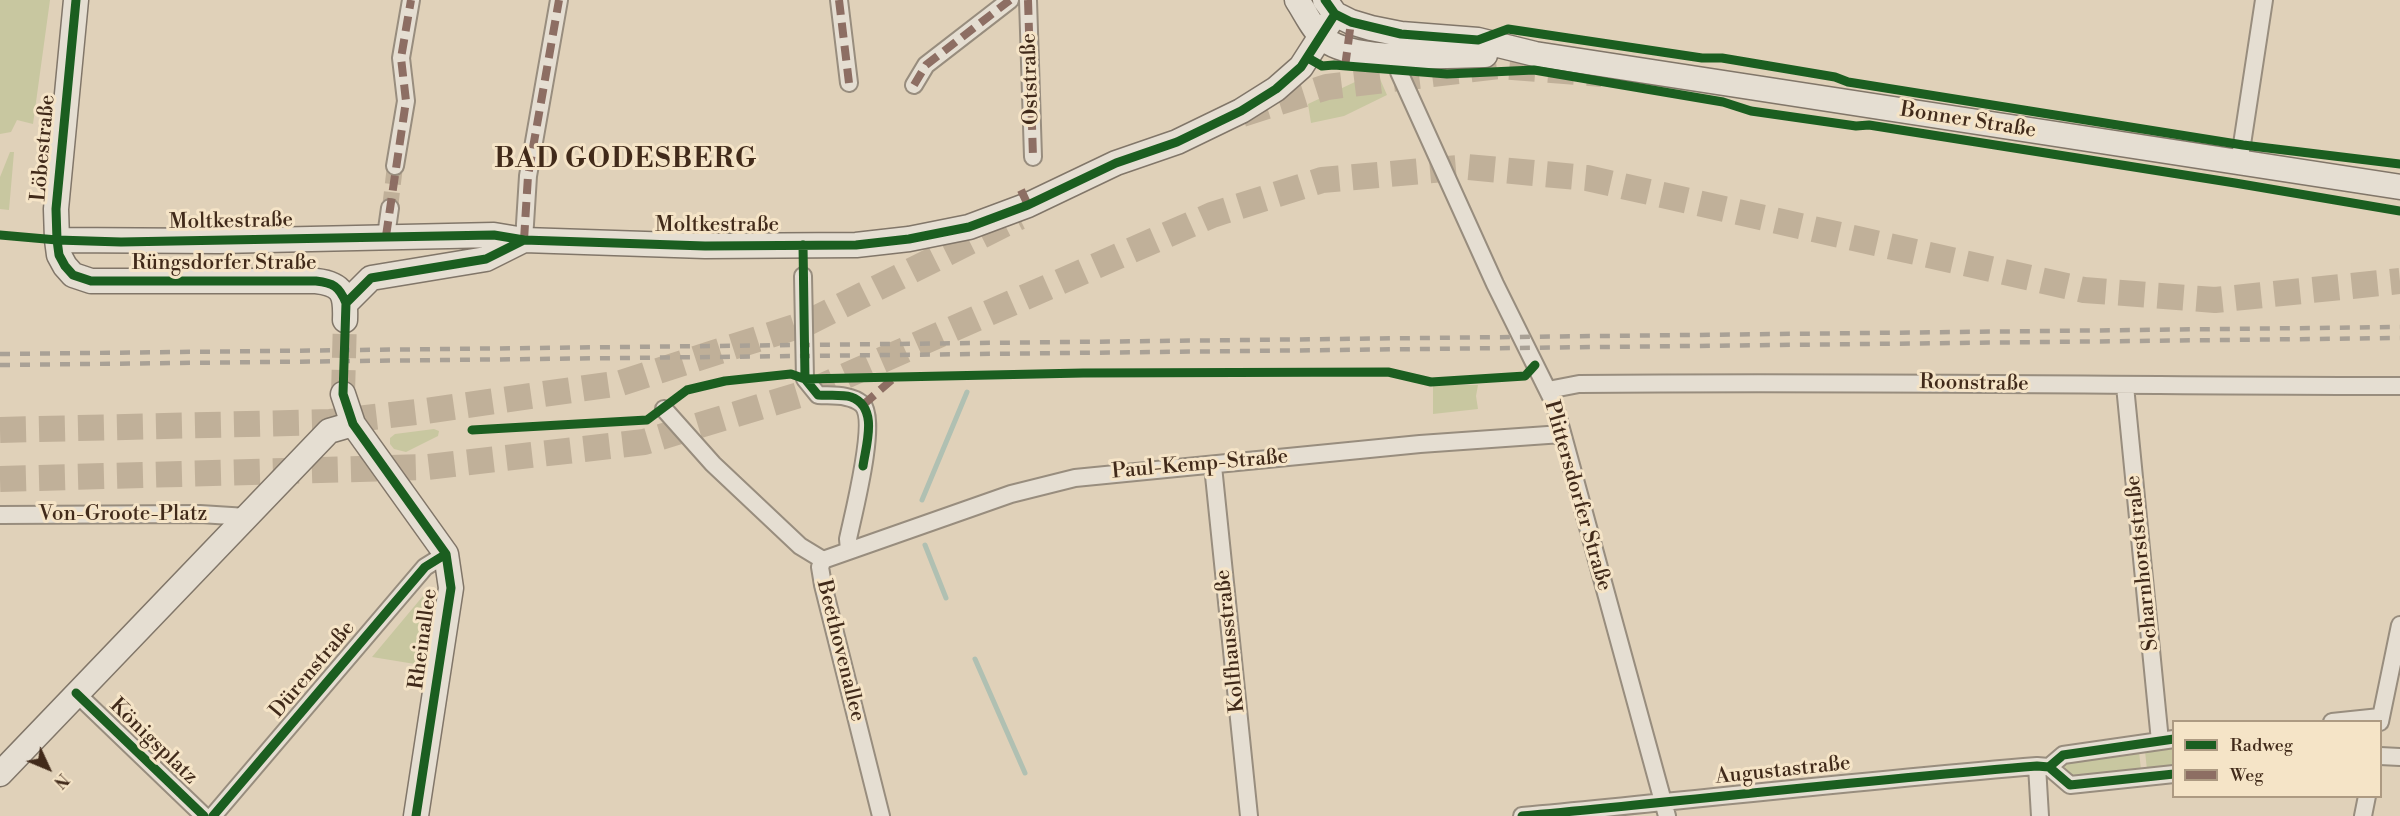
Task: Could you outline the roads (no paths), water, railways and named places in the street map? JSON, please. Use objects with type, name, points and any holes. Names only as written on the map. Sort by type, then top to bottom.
[{"type":"street","name":"Löbestraße","points":[[76,0],[56,209],[57,240],[59,255],[65,266],[73,275],[91,281]]},
{"type":"street","points":[[395,166],[406,100],[401,58],[411,0]]},
{"type":"street","points":[[524,240],[528,176],[559,0]]},
{"type":"street","points":[[839,0],[849,83]]},
{"type":"street","name":"Oststraße","points":[[914,85],[926,65],[1010,0]]},
{"type":"street","name":"Oststraße","points":[[1028,0],[1033,157]]},
{"type":"street","points":[[1298,0],[1321,37]]},
{"type":"street","points":[[2240,164],[2264,0]]},
{"type":"street","name":"Moltkestraße","points":[[57,240],[219,241],[494,235],[524,240],[705,246],[803,262],[856,245],[909,239],[969,227],[1024,197],[1177,142],[1240,111],[1276,89],[1301,67],[1321,37],[1330,7]]},
{"type":"street","name":"Bonner Straße","points":[[1330,7],[1351,22],[1401,34],[1478,40],[1535,54],[2400,188]]},
{"type":"street","name":"Bonner Straße","points":[[1321,37],[1347,50],[1400,56],[1535,54]]},
{"type":"street","name":"Plittersdorfer Straße","points":[[1400,56],[1399,72],[1495,284],[1554,403],[1665,810]]},
{"type":"street","points":[[386,236],[390,208]]},
{"type":"street","name":"Rüngsdorfer Straße","points":[[91,281],[316,281],[332,283],[341,290],[346,311],[371,278],[486,259],[524,240]]},
{"type":"street","points":[[803,262],[805,379],[818,395],[852,398],[863,405],[868,414],[869,423],[863,466],[848,539],[849,550]]},
{"type":"street","name":"Roonstraße","points":[[1548,390],[1579,384],[1792,382],[2125,386],[2400,386]]},
{"type":"street","name":"Scharnhorststraße","points":[[2125,386],[2167,740]]},
{"type":"street","points":[[0,774],[329,431],[352,424],[343,394]]},
{"type":"street","name":"Beethovenallee","points":[[664,409],[713,464],[800,546],[823,560],[820,567],[823,585],[881,816]]},
{"type":"street","name":"Rheinallee","points":[[352,424],[446,554],[451,588],[416,816]]},
{"type":"street","name":"Paul-Kemp-Straße","points":[[823,560],[1011,494],[1088,476],[1213,466],[1399,446],[1562,434]]},
{"type":"street","name":"Kolfhausstraße","points":[[1213,466],[1249,816]]},
{"type":"street","name":"Von-Groote-Platz","points":[[0,515],[200,514],[247,517]]},
{"type":"street","name":"Dürenstraße","points":[[213,816],[425,567],[446,554]]},
{"type":"street","points":[[2364,720],[2380,719],[2400,625]]},
{"type":"street","name":"Königsplatz","points":[[76,693],[204,816]]},
{"type":"street","name":"Augustastraße","points":[[1522,816],[1665,810],[1851,782],[2043,766],[2063,755],[2167,740]]},
{"type":"street","points":[[2382,756],[2400,757]]},
{"type":"street","points":[[2043,766],[2070,785],[2172,774]]},
{"type":"street","points":[[2040,816],[2043,766]]},
{"type":"street","points":[[2363,816],[2367,798]]},
{"type":"waterway","points":[[922,500],[967,392]]},
{"type":"waterway","points":[[925,545],[946,598]]},
{"type":"waterway","points":[[975,659],[1025,773]]},
{"type":"tunnel","points":[[1242,114],[1327,87],[1499,66],[1602,74]]},
{"type":"tunnel","points":[[390,208],[395,166]]},
{"type":"tunnel","points":[[0,479],[428,467],[644,442],[809,392],[1212,215],[1322,180],[1468,167],[1587,178],[2084,290],[2215,300],[2400,281]]},
{"type":"tunnel","points":[[0,430],[330,422],[621,383],[807,323],[1019,217]]},
{"type":"tunnel","points":[[343,394],[345,320]]},
{"type":"railway","points":[[0,354],[2400,327]]},
{"type":"railway","points":[[0,365],[2400,338]]},
{"type":"district","name":"BAD GODESBERG","points":[[626,161]]}]
